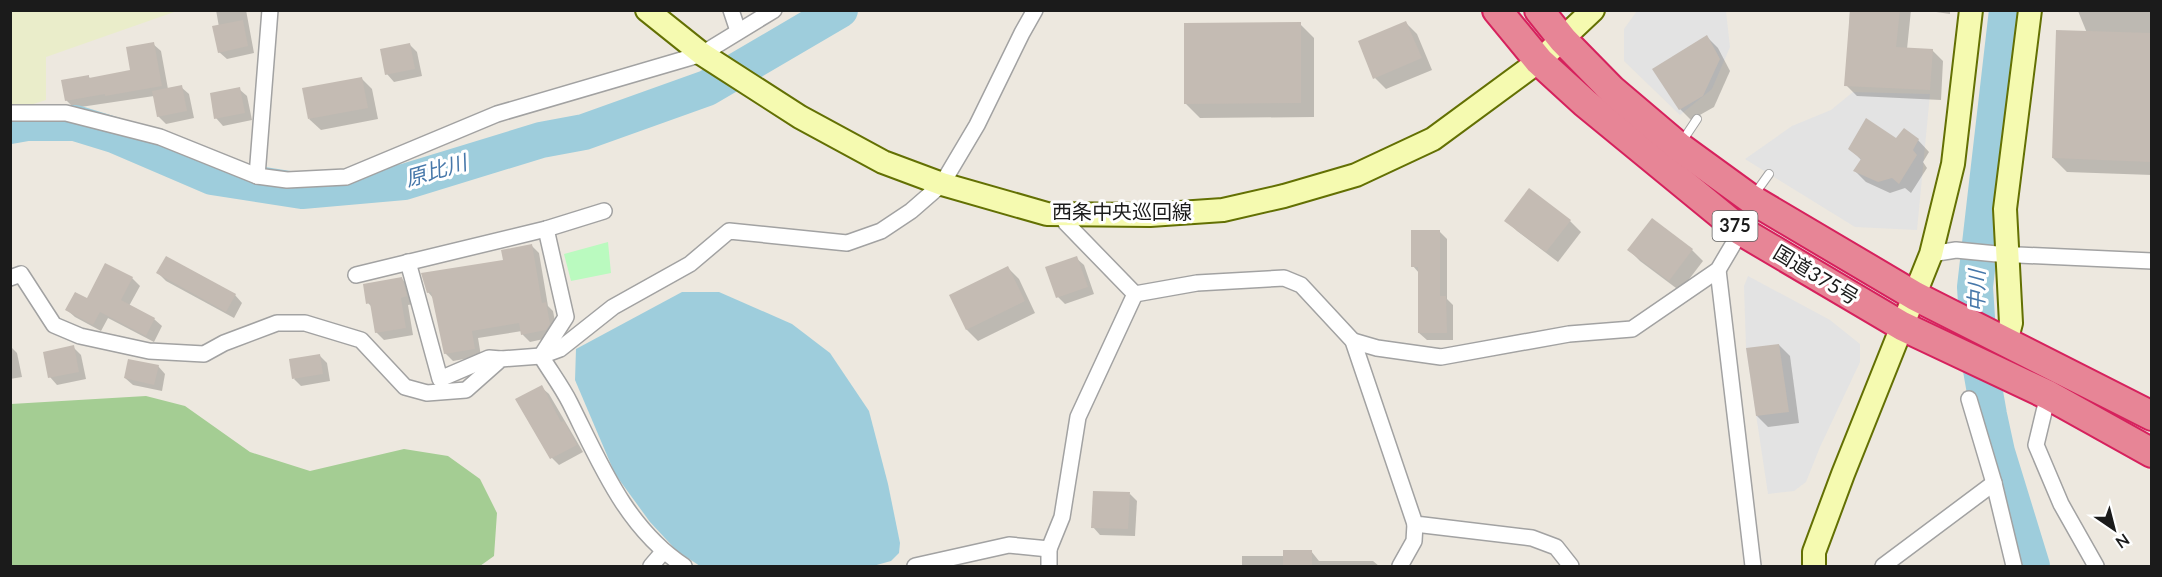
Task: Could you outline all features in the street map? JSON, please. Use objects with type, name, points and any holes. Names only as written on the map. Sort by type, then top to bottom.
[{"type":"highway","name":"国道375号","points":[[1497,10],[1539,61],[1591,109],[1741,231],[1902,326],[2039,391],[2151,453]]},
{"type":"highway","name":"国道375号","points":[[1539,10],[1563,40],[1612,90],[1678,146],[1751,199],[1915,296],[2151,417]]},
{"type":"street","points":[[257,176],[270,10]]},
{"type":"street","name":"西条中央巡回線","points":[[647,10],[708,58],[762,93],[800,117],[883,162],[942,184],[1047,214],[1150,216],[1223,210],[1284,196],[1356,175],[1433,139],[1539,61],[1563,40]]},
{"type":"street","points":[[731,10],[738,31]]},
{"type":"street","points":[[10,113],[66,113],[160,137],[257,176],[287,180],[346,177],[497,114],[708,58],[738,31],[774,10]]},
{"type":"street","points":[[408,262],[440,379],[489,358],[540,356],[560,349],[613,307],[690,264],[729,231],[846,243],[881,231],[911,211],[942,184],[977,125],[1035,10]]},
{"type":"street","points":[[1563,40],[1593,10]]},
{"type":"street","points":[[1814,567],[1814,552],[1818,541],[1931,254],[1953,164],[1971,10]]},
{"type":"street","points":[[2006,342],[2011,322],[2003,254],[2005,209],[2030,10]]},
{"type":"street","points":[[356,275],[546,229],[604,211]]},
{"type":"street","points":[[1062,214],[1066,223],[1135,294]]},
{"type":"street","points":[[540,356],[566,317],[546,229]]},
{"type":"street","points":[[1353,341],[1377,348],[1441,357],[1569,334],[1632,329],[1718,270],[1741,231]]},
{"type":"street","points":[[1931,254],[1956,250],[2151,261]]},
{"type":"street","points":[[1718,270],[1753,567]]},
{"type":"street","points":[[10,278],[21,274],[54,325],[80,336],[149,351],[204,354],[224,343],[277,323],[305,323],[361,340],[405,387],[427,393],[466,390],[501,358]]},
{"type":"street","points":[[1135,294],[1197,283],[1284,278],[1301,285],[1353,341],[1415,524],[1414,541],[1400,567]]},
{"type":"street","points":[[1049,567],[1049,549],[1062,517],[1078,417],[1135,294]]},
{"type":"street","points":[[540,356],[569,401],[591,449],[629,513],[663,552],[684,567]]},
{"type":"street","points":[[2039,391],[2036,445],[2061,504],[2096,567]]},
{"type":"street","points":[[1969,399],[1994,483],[2014,567]]},
{"type":"street","points":[[1883,567],[1994,483]]},
{"type":"street","points":[[1415,524],[1532,538],[1556,547],[1572,567]]},
{"type":"street","points":[[915,567],[962,554],[1009,545],[1049,549]]},
{"type":"street","points":[[651,567],[663,552]]},
{"type":"lane","points":[[1678,146],[1697,119]]},
{"type":"lane","points":[[1751,199],[1769,174]]},
{"type":"green space","points":[[11,11],[177,11],[46,57],[46,100],[11,111]]},
{"type":"green space","points":[[608,242],[611,273],[571,281],[564,254]]},
{"type":"green space","points":[[146,396],[185,406],[250,452],[310,471],[404,449],[448,456],[480,479],[497,513],[494,556],[480,566],[11,566],[11,404]]},
{"type":"shaded area","points":[[1637,11],[1726,11],[1730,47],[1712,89],[1680,115],[1624,61],[1624,29]]},
{"type":"shaded area","points":[[1853,92],[1930,94],[1917,230],[1855,227],[1745,159],[1792,126],[1831,110]]},
{"type":"shaded area","points":[[1748,276],[1830,320],[1860,344],[1860,362],[1806,482],[1794,491],[1768,494],[1746,348],[1744,286]]},
{"type":"water","points":[[682,292],[719,292],[792,324],[830,353],[869,411],[888,484],[900,543],[899,553],[891,561],[873,566],[700,566],[677,551],[650,522],[615,474],[575,380],[576,349]]},
{"type":"building","points":[[1850,10],[1900,10],[1896,47],[1933,49],[1930,90],[1844,86]]},
{"type":"building","points":[[243,20],[248,46],[218,53],[212,26]]},
{"type":"building","points":[[1406,21],[1422,58],[1373,79],[1358,41]]},
{"type":"building","points":[[1301,22],[1301,103],[1184,104],[1184,23]]},
{"type":"building","points":[[2056,30],[2151,33],[2151,162],[2052,158]]},
{"type":"building","points":[[1707,35],[1720,59],[1703,96],[1679,110],[1652,69]]},
{"type":"building","points":[[154,42],[162,86],[65,101],[61,80],[89,75],[89,78],[130,70],[126,47]]},
{"type":"building","points":[[410,43],[415,69],[385,75],[380,49]]},
{"type":"building","points":[[362,77],[368,108],[308,119],[302,88]]},
{"type":"building","points":[[182,85],[187,111],[157,117],[152,91]]},
{"type":"building","points":[[240,87],[245,113],[214,119],[210,93]]},
{"type":"building","points":[[1866,118],[1896,138],[1904,128],[1919,139],[1913,150],[1917,155],[1899,184],[1892,178],[1878,182],[1853,171],[1861,159],[1848,149]]},
{"type":"building","points":[[1529,188],[1571,220],[1546,252],[1504,221]]},
{"type":"building","points":[[1652,218],[1693,249],[1669,281],[1627,250]]},
{"type":"building","points":[[1411,230],[1440,230],[1440,296],[1446,296],[1447,333],[1418,333],[1418,267],[1411,267]]},
{"type":"building","points":[[532,244],[542,303],[546,302],[550,324],[546,330],[521,335],[519,323],[472,331],[475,349],[444,354],[431,292],[427,293],[421,273],[503,260],[501,250]]},
{"type":"building","points":[[166,256],[236,294],[226,312],[156,273]]},
{"type":"building","points":[[1077,256],[1088,287],[1056,298],[1045,267]]},
{"type":"building","points":[[105,263],[133,277],[121,300],[155,318],[146,336],[100,312],[93,325],[65,310],[75,292],[87,298]]},
{"type":"building","points":[[1008,266],[1025,301],[966,330],[949,295]]},
{"type":"building","points":[[402,277],[407,296],[401,298],[406,328],[375,333],[370,303],[366,304],[363,284]]},
{"type":"building","points":[[1779,344],[1789,412],[1756,416],[1746,348]]},
{"type":"building","points":[[74,345],[79,372],[48,378],[43,352]]},
{"type":"building","points":[[320,354],[323,374],[292,379],[289,359]]},
{"type":"building","points":[[128,359],[159,365],[154,385],[124,378]]},
{"type":"building","points":[[542,385],[561,422],[564,421],[577,445],[550,459],[515,399]]},
{"type":"building","points":[[1093,491],[1130,492],[1128,529],[1091,528]]},
{"type":"building","points":[[1283,550],[1312,550],[1312,567],[1283,567]]},
{"type":"waterway","name":"原比川","points":[[10,126],[27,123],[75,123],[114,135],[212,177],[302,191],[404,182],[541,140],[584,132],[707,88],[840,10]]},
{"type":"waterway","name":"中川","points":[[2007,10],[1975,287],[1980,364],[1989,415],[1997,452],[2032,566]]}]
